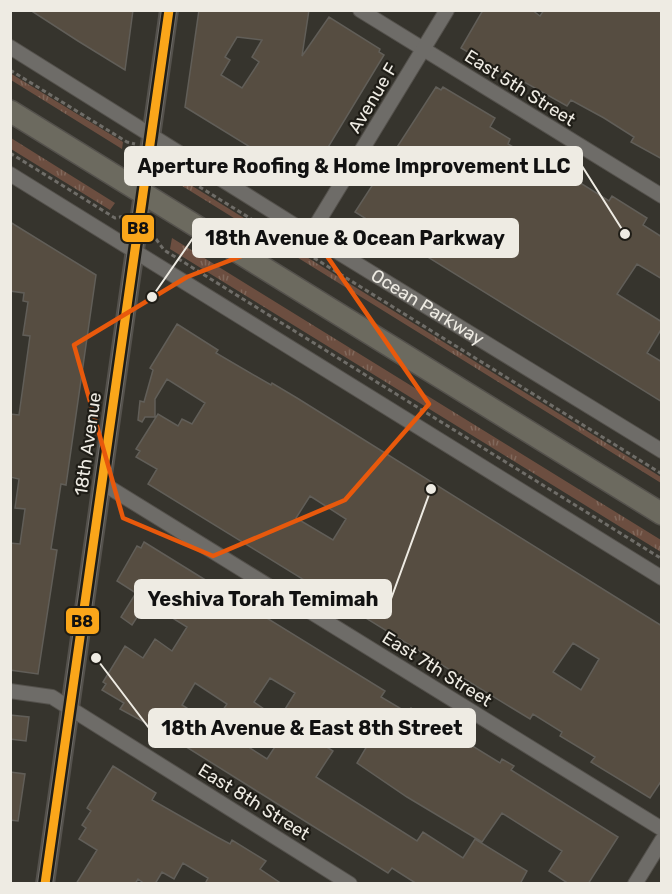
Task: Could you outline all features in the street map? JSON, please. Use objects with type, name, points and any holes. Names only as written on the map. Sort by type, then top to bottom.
[{"type":"main road","points":[[10,111],[662,514]]},
{"type":"street","name":"18th Avenue","points":[[45,884],[169,10]]},
{"type":"street","name":"East 5th Street","points":[[360,10],[662,196]]},
{"type":"street","name":"Avenue F","points":[[310,236],[447,10]]},
{"type":"street","name":"Ocean Parkway","points":[[10,47],[310,236],[662,451]]},
{"type":"street","points":[[10,174],[662,578]]},
{"type":"street","name":"East 7th Street","points":[[102,483],[662,830]]},
{"type":"street","name":"East 8th Street","points":[[10,691],[52,697],[350,884]]},
{"type":"street","points":[[634,884],[662,840]]},
{"type":"path","points":[[10,70],[127,142],[135,144]]},
{"type":"path","points":[[10,153],[115,218],[126,216]]},
{"type":"path","points":[[170,165],[174,171],[662,474]]},
{"type":"path","points":[[156,239],[164,250],[662,559]]},
{"type":"highlighted area","points":[[309,230],[429,404],[345,500],[213,556],[123,518],[74,345],[187,277]]},
{"type":"green space","points":[[10,73],[123,142],[122,149],[11,80]]},
{"type":"green space","points":[[11,138],[115,203],[110,210],[11,149]]},
{"type":"green space","points":[[181,179],[661,477],[661,483],[179,184]]},
{"type":"green space","points":[[172,238],[661,540],[661,552],[170,249]]},
{"type":"building","points":[[30,10],[133,10],[125,70],[78,41]]},
{"type":"building","points":[[199,10],[309,10],[302,56],[329,17],[380,49],[379,52],[384,55],[307,182],[185,107]],"holes":[[[237,37],[262,40],[252,57],[259,62],[242,88],[221,75],[230,60],[225,57]]]},
{"type":"building","points":[[483,10],[532,10],[540,16],[544,10],[662,10],[662,159],[631,142],[634,137],[604,118],[571,100],[567,106],[519,79],[518,82],[461,48]]},
{"type":"building","points":[[436,87],[441,90],[443,87],[495,118],[490,127],[510,139],[508,144],[533,159],[536,155],[609,201],[612,196],[647,218],[643,225],[662,237],[662,279],[637,264],[617,294],[662,322],[662,328],[647,353],[662,362],[662,402],[355,212]]},
{"type":"building","points":[[10,222],[96,275],[66,485],[61,484],[51,549],[57,550],[38,674],[10,670],[10,543],[20,544],[25,509],[15,508],[19,479],[10,477],[10,414],[19,415],[30,336],[23,335],[28,302],[23,301],[24,293],[10,291]]},
{"type":"building","points":[[177,324],[218,350],[216,353],[297,398],[662,626],[662,780],[650,798],[591,762],[595,757],[560,736],[562,732],[533,714],[530,719],[148,484],[157,469],[136,457],[140,451],[136,449],[158,414],[178,426],[182,419],[192,424],[205,403],[167,379],[155,399],[155,417],[145,417],[142,422],[138,420],[140,401],[144,402],[153,370],[150,368]],"holes":[[[310,496],[346,519],[333,540],[296,518]],[[573,643],[599,659],[581,690],[553,672]]]},
{"type":"building","points":[[144,542],[385,691],[381,697],[408,713],[411,708],[500,763],[502,759],[514,766],[511,770],[618,837],[588,884],[569,884],[549,871],[562,851],[502,813],[482,842],[407,797],[357,763],[367,746],[326,719],[313,738],[333,751],[316,777],[417,841],[423,832],[463,858],[475,839],[527,871],[520,884],[417,884],[392,868],[388,873],[164,733],[120,709],[124,703],[102,690],[106,684],[103,682],[125,646],[143,658],[155,639],[172,651],[187,627],[147,602],[132,625],[121,617],[136,593],[117,581],[137,546],[141,548]],"holes":[[[270,678],[295,693],[274,727],[284,733],[267,759],[233,737],[246,716],[249,715],[261,722],[267,711],[254,702]],[[195,683],[227,704],[213,725],[182,705]]]},
{"type":"building","points":[[10,715],[29,717],[26,741],[10,739]]},
{"type":"building","points":[[113,766],[156,793],[152,800],[230,844],[232,840],[266,861],[260,869],[282,884],[205,884],[208,878],[183,863],[174,879],[162,872],[155,884],[145,884],[138,879],[135,884],[76,884],[97,850],[79,839],[86,828],[82,825],[91,811],[87,808]]},
{"type":"building","points":[[10,772],[25,774],[18,821],[10,820]]},
{"type":"transit line","name":"B8","points":[[45,884],[169,10]]},
{"type":"place","name":"Aperture Roofing & Home Improvement LLC","points":[[625,234]]},
{"type":"place","name":"18th Avenue & Ocean Parkway","points":[[152,297]]},
{"type":"place","name":"Yeshiva Torah Temimah","points":[[431,489]]},
{"type":"place","name":"18th Avenue & East 8th Street","points":[[96,658]]}]
